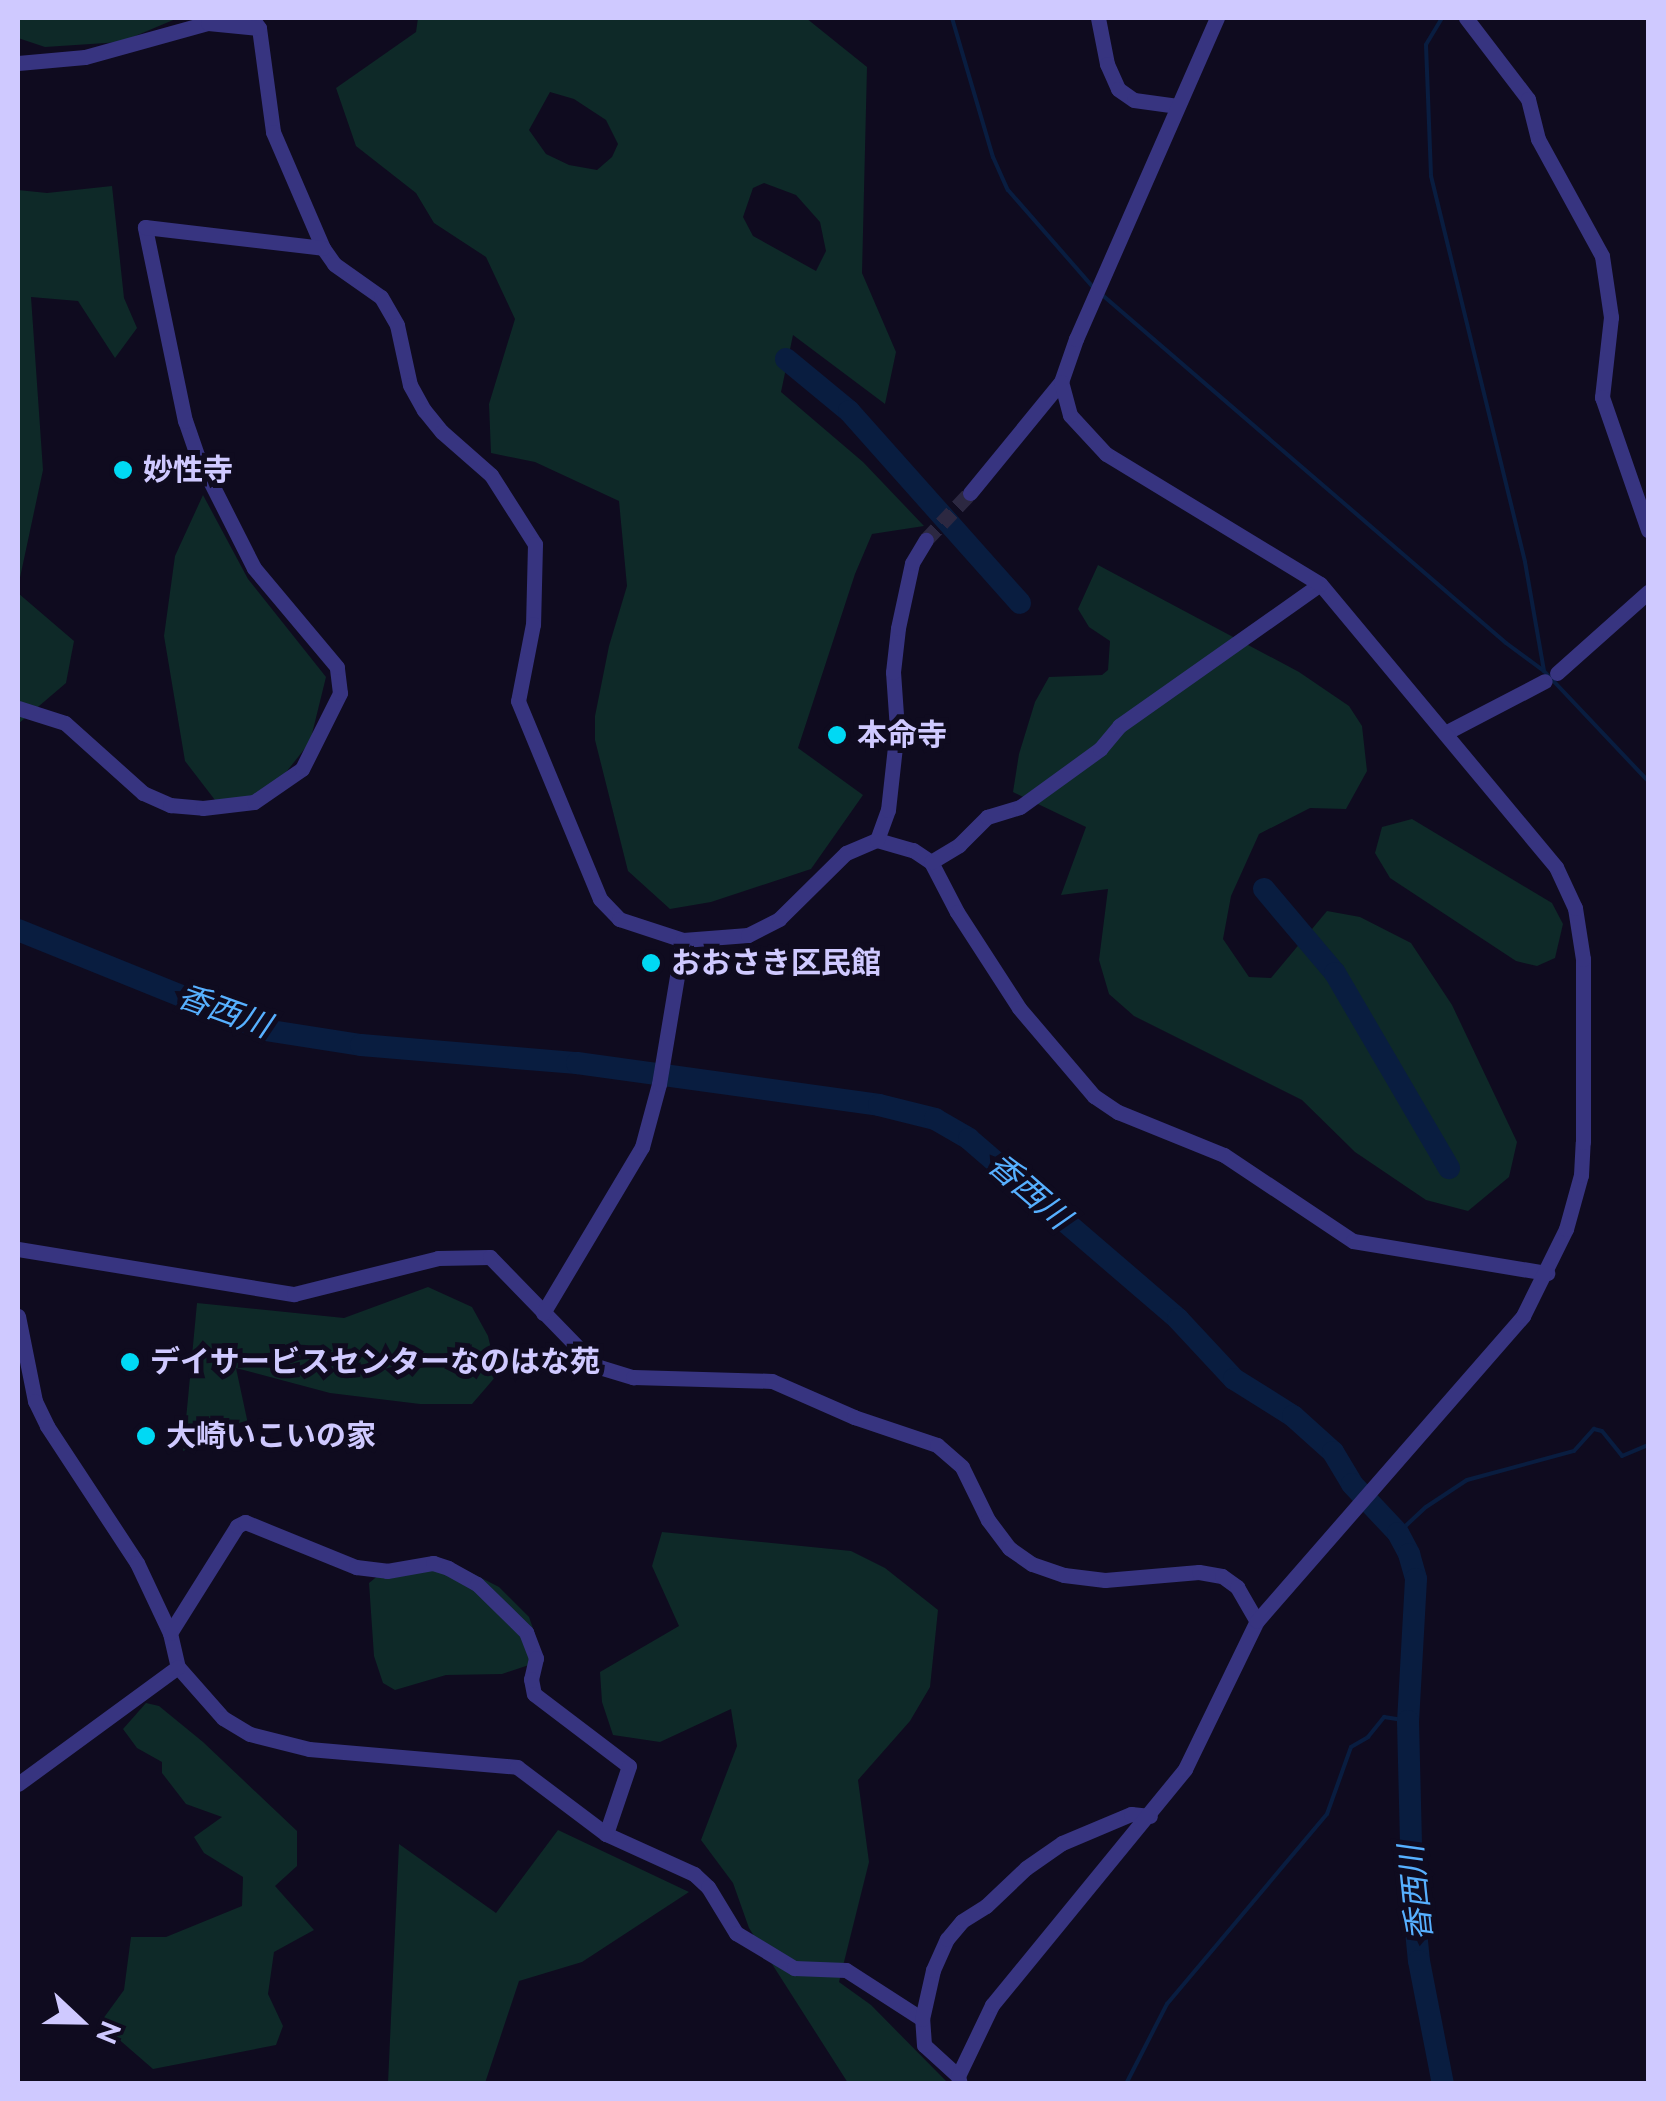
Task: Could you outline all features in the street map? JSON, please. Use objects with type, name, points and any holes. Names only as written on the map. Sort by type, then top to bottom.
[{"type":"street","points":[[1098,18],[1106,64],[1118,89],[1134,100],[1178,106]]},
{"type":"street","points":[[970,493],[1062,382],[1076,339],[1218,18]]},
{"type":"street","points":[[1466,18],[1528,99],[1538,139],[1602,256],[1610,292],[1611,345],[1602,396],[1648,530]]},
{"type":"street","points":[[18,63],[85,57],[208,24],[256,22],[273,132],[323,248],[334,264],[381,297],[397,325],[410,385],[424,410],[442,432],[492,475],[535,544],[533,624],[518,700],[550,784],[582,846],[600,899],[618,919],[683,940],[748,935],[778,919],[846,853],[877,840],[913,850],[931,862],[956,912],[1019,1008],[1094,1096],[1118,1112],[1224,1155],[1353,1241],[1548,1273]]},
{"type":"street","points":[[18,708],[65,723],[143,793],[170,805],[216,808],[254,802],[275,792],[302,769],[340,693],[336,667],[254,568],[196,455],[185,421],[145,226],[323,248]]},
{"type":"street","points":[[1062,382],[1070,415],[1106,454],[1320,584],[1556,867],[1579,928],[1583,959],[1581,1176],[1548,1273],[1523,1316],[1257,1620],[1185,1769],[1150,1816],[992,2005],[959,2080],[924,2045],[922,2020],[933,1970],[947,1939],[962,1920],[986,1906],[1026,1868],[1062,1843],[1131,1814],[1150,1816]]},
{"type":"street","points":[[877,840],[888,810],[895,745],[893,672],[898,628],[912,563],[926,540]]},
{"type":"street","points":[[931,862],[959,845],[987,817],[1020,807],[1082,763],[1119,726],[1320,584]]},
{"type":"street","points":[[1446,732],[1551,677],[1648,592]]},
{"type":"street","points":[[543,1313],[642,1147],[659,1084],[683,940]]},
{"type":"street","points":[[18,1249],[294,1294],[438,1258],[474,1254],[502,1266],[596,1366],[632,1377],[772,1380],[854,1416],[937,1445],[962,1467],[988,1520],[1009,1548],[1032,1564],[1064,1575],[1105,1580],[1199,1572],[1222,1576],[1237,1587],[1257,1620]]},
{"type":"street","points":[[18,1316],[35,1401],[47,1426],[137,1562],[170,1633],[178,1667],[223,1718],[250,1734],[308,1749],[517,1766],[606,1834],[694,1874],[708,1888],[736,1933],[794,1968],[846,1970],[922,2020]]},
{"type":"street","points":[[170,1633],[237,1526],[246,1522],[356,1567],[387,1571],[432,1562],[448,1568],[477,1584],[526,1632],[536,1658],[531,1678],[534,1694],[629,1766],[606,1834]]},
{"type":"street","points":[[18,1784],[178,1667]]},
{"type":"green space","points":[[18,18],[178,18],[121,42],[45,47],[18,38]]},
{"type":"green space","points":[[418,18],[806,18],[867,67],[862,273],[896,352],[885,404],[793,335],[781,392],[863,462],[924,526],[872,534],[855,574],[798,748],[863,795],[811,869],[711,902],[670,909],[628,871],[595,740],[595,716],[609,646],[627,586],[619,501],[535,462],[491,453],[489,404],[515,319],[486,257],[434,223],[416,193],[356,146],[336,88],[416,32]],"holes":[[[550,92],[574,99],[606,120],[618,144],[612,157],[597,170],[569,165],[546,154],[529,130]],[[764,183],[796,195],[820,222],[826,251],[816,271],[753,236],[743,217],[753,188]]]},
{"type":"green space","points":[[112,186],[124,298],[137,328],[115,358],[78,301],[31,297],[43,470],[18,587],[18,190],[47,193]]},
{"type":"green space","points":[[203,495],[248,579],[326,677],[310,742],[268,795],[218,804],[185,761],[164,636],[175,556]]},
{"type":"green space","points":[[1098,565],[1299,672],[1349,706],[1362,726],[1367,771],[1346,809],[1310,808],[1259,834],[1231,896],[1223,939],[1249,977],[1271,978],[1327,911],[1360,917],[1411,943],[1452,1005],[1517,1142],[1509,1177],[1468,1211],[1426,1200],[1355,1152],[1302,1100],[1134,1016],[1109,994],[1099,960],[1108,889],[1061,895],[1086,827],[1013,792],[1019,754],[1035,702],[1049,677],[1102,675],[1108,670],[1110,641],[1089,627],[1078,609]]},
{"type":"green space","points":[[18,593],[74,641],[66,683],[18,724]]},
{"type":"green space","points":[[1412,819],[1552,903],[1563,924],[1555,958],[1537,966],[1516,961],[1390,878],[1375,853],[1382,827]]},
{"type":"green space","points":[[428,1287],[472,1307],[488,1336],[497,1375],[472,1404],[420,1404],[330,1393],[236,1368],[248,1424],[183,1451],[197,1303],[344,1318]]},
{"type":"green space","points":[[662,1532],[851,1551],[885,1568],[938,1610],[930,1687],[910,1721],[858,1780],[869,1862],[839,1982],[871,2005],[948,2083],[848,2083],[749,1928],[733,1883],[701,1840],[737,1746],[731,1709],[660,1742],[613,1735],[602,1702],[600,1672],[679,1626],[652,1566]]},
{"type":"green space","points":[[450,1562],[499,1587],[529,1617],[544,1660],[502,1674],[446,1675],[395,1690],[383,1683],[374,1656],[369,1583],[391,1565]]},
{"type":"green space","points":[[146,1703],[159,1706],[203,1742],[297,1831],[297,1866],[275,1886],[314,1930],[274,1952],[268,1994],[283,2026],[276,2045],[153,2069],[100,2023],[124,1990],[131,1937],[166,1937],[242,1906],[243,1877],[204,1853],[194,1837],[222,1817],[186,1804],[162,1773],[162,1762],[137,1748],[123,1729]]},
{"type":"green space","points":[[558,1830],[689,1892],[582,1962],[519,1981],[485,2083],[388,2083],[399,1844],[496,1913]]},
{"type":"waterway","points":[[952,18],[993,157],[1008,190],[1093,287]]},
{"type":"waterway","points":[[1442,18],[1426,45],[1431,176],[1525,562],[1544,671]]},
{"type":"waterway","points":[[1100,293],[1506,643],[1544,671],[1648,781]]},
{"type":"waterway","points":[[786,359],[849,411],[1020,603]]},
{"type":"waterway","points":[[1264,889],[1335,973],[1449,1168]]},
{"type":"waterway","name":"香西川","points":[[18,930],[265,1030],[361,1045],[577,1063],[879,1105],[935,1119],[969,1139],[1178,1319],[1234,1379],[1293,1416],[1333,1452],[1352,1484],[1398,1533],[1409,1554],[1416,1579],[1408,1721],[1412,1890],[1419,1961],[1443,2084]]},
{"type":"waterway","points":[[1398,1533],[1426,1507],[1467,1480],[1574,1451],[1594,1429],[1602,1431],[1622,1456],[1648,1445]]},
{"type":"waterway","points":[[1126,2084],[1167,2004],[1327,1814],[1351,1747],[1368,1737],[1384,1717],[1408,1721]]},
{"type":"tunnel","points":[[926,540],[970,493]]},
{"type":"place","name":"妙性寺","points":[[123,470]]},
{"type":"place","name":"本命寺","points":[[837,735]]},
{"type":"place","name":"おおさき区民館","points":[[651,963]]},
{"type":"place","name":"デイサービスセンターなのはな苑","points":[[130,1362]]},
{"type":"place","name":"大崎いこいの家","points":[[146,1436]]}]
